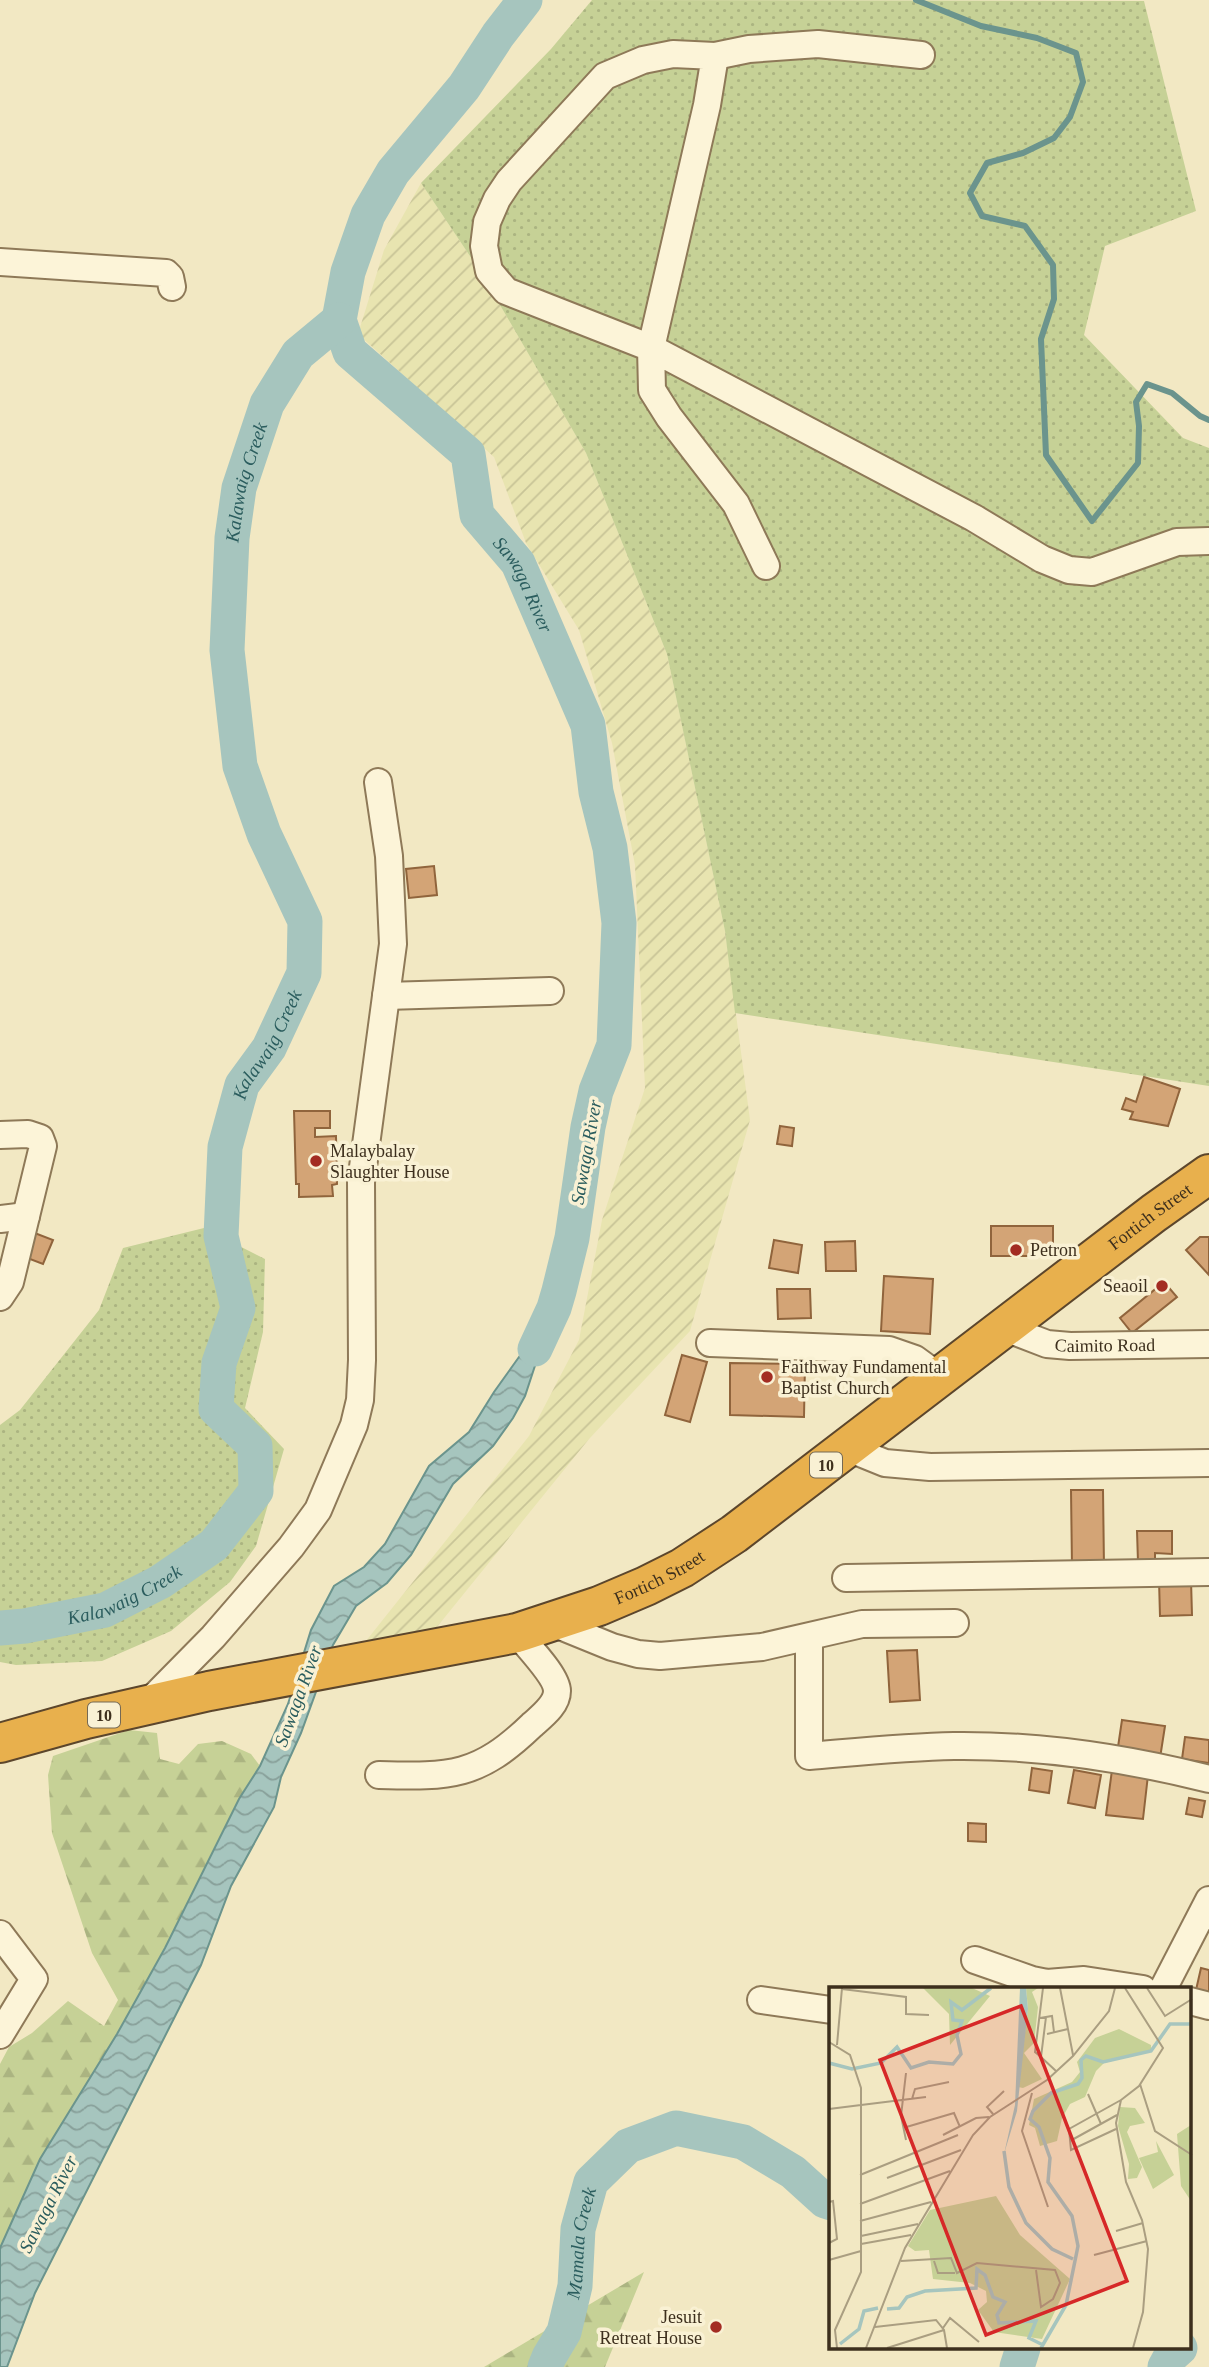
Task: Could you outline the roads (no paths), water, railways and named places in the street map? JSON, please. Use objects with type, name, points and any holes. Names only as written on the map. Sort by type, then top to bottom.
[{"type":"highway","name":"Fortich Street","points":[[0,1743],[86,1719],[209,1691],[517,1633],[599,1606],[682,1568],[734,1534],[1154,1213],[1209,1174]]},
{"type":"street","points":[[921,55],[818,44],[749,48],[715,56],[673,54],[643,60],[605,76],[509,181],[497,199],[487,222],[484,246],[489,271],[506,292],[651,348],[974,518],[1042,559],[1069,570],[1093,572],[1177,542],[1209,541]]},
{"type":"street","points":[[715,56],[707,105],[651,348],[652,390],[669,417],[736,504],[766,566]]},
{"type":"street","points":[[0,262],[166,273],[170,277],[172,287]]},
{"type":"street","points":[[144,1706],[213,1637],[291,1547],[318,1510],[354,1425],[360,1400],[362,1360],[361,1182],[393,944],[389,856],[378,782]]},
{"type":"street","points":[[386,996],[550,991]]},
{"type":"street","points":[[0,1135],[29,1134],[42,1142],[43,1146],[13,1218],[10,1282],[0,1297]]},
{"type":"street","name":"Caimito Road","points":[[1005,1328],[1046,1344],[1070,1346],[1209,1343]]},
{"type":"street","points":[[710,1343],[889,1350],[915,1359],[941,1378]]},
{"type":"street","points":[[848,1448],[885,1463],[930,1467],[1209,1463]]},
{"type":"street","points":[[846,1578],[1209,1572]]},
{"type":"street","points":[[553,1623],[612,1647],[660,1656],[727,1651],[809,1638],[862,1624],[955,1623]]},
{"type":"street","points":[[379,1775],[423,1777],[455,1773],[486,1763],[549,1710],[557,1691],[554,1679],[517,1633]]},
{"type":"street","points":[[809,1638],[809,1756],[953,1746],[1014,1748],[1071,1753],[1209,1779]]},
{"type":"street","points":[[1164,1987],[1209,1900]]},
{"type":"street","points":[[0,1934],[34,1979],[0,2035]]},
{"type":"street","points":[[975,1960],[1039,1981],[1119,1987]]},
{"type":"street","points":[[761,2000],[829,2010]]},
{"type":"street","points":[[1192,2002],[1209,2006]]},
{"type":"water","points":[[554,1308],[525,1396],[513,1418],[493,1446],[453,1484],[411,1555],[387,1583],[356,1606],[333,1645],[301,1733],[281,1777],[274,1807],[231,1886],[201,1965],[35,2293],[7,2367],[0,2367],[0,2248],[40,2159],[117,2034],[165,1948],[239,1799],[260,1766],[288,1704],[311,1630],[334,1586],[364,1567],[385,1544],[429,1466],[469,1432]]},
{"type":"waterway","name":"Sawaga River","points":[[525,0],[464,87],[393,172],[368,215],[348,272],[339,320],[350,352],[468,454],[477,515],[518,563],[588,725],[596,792],[610,848],[619,923],[614,1045],[596,1091],[572,1238],[559,1291],[535,1349]]},
{"type":"waterway","points":[[916,0],[981,26],[1037,38],[1076,53],[1083,82],[1070,117],[1054,138],[1023,153],[987,163],[970,193],[982,216],[1025,226],[1053,265],[1054,299],[1041,339],[1046,455],[1092,521],[1138,463],[1139,426],[1136,402],[1147,384],[1172,393],[1209,420]]},
{"type":"waterway","name":"Kalawaig Creek","points":[[0,1628],[25,1626],[105,1610],[160,1582],[214,1545],[256,1491],[255,1446],[216,1409],[219,1363],[238,1308],[221,1236],[225,1147],[242,1085],[269,1048],[304,973],[305,921],[264,834],[240,766],[227,650],[232,538],[239,488],[267,404],[298,354],[339,320]]},
{"type":"waterway","name":"Mamala Creek","points":[[545,2367],[564,2332],[575,2286],[578,2229],[591,2182],[628,2146],[676,2128],[743,2142],[793,2172],[829,2202]]},
{"type":"waterway","name":"Mamala Creek","points":[[1017,2367],[1022,2350]]},
{"type":"waterway","name":"Mamala Creek","points":[[1165,2367],[1178,2350]]},
{"type":"place","name":"Malaybalay Slaughter House","points":[[316,1161]]},
{"type":"place","name":"Petron","points":[[1016,1250]]},
{"type":"place","name":"Seaoil","points":[[1162,1286]]},
{"type":"place","name":"Faithway Fundamental Baptist Church","points":[[767,1377]]},
{"type":"place","name":"Jesuit Retreat House","points":[[716,2327]]}]
